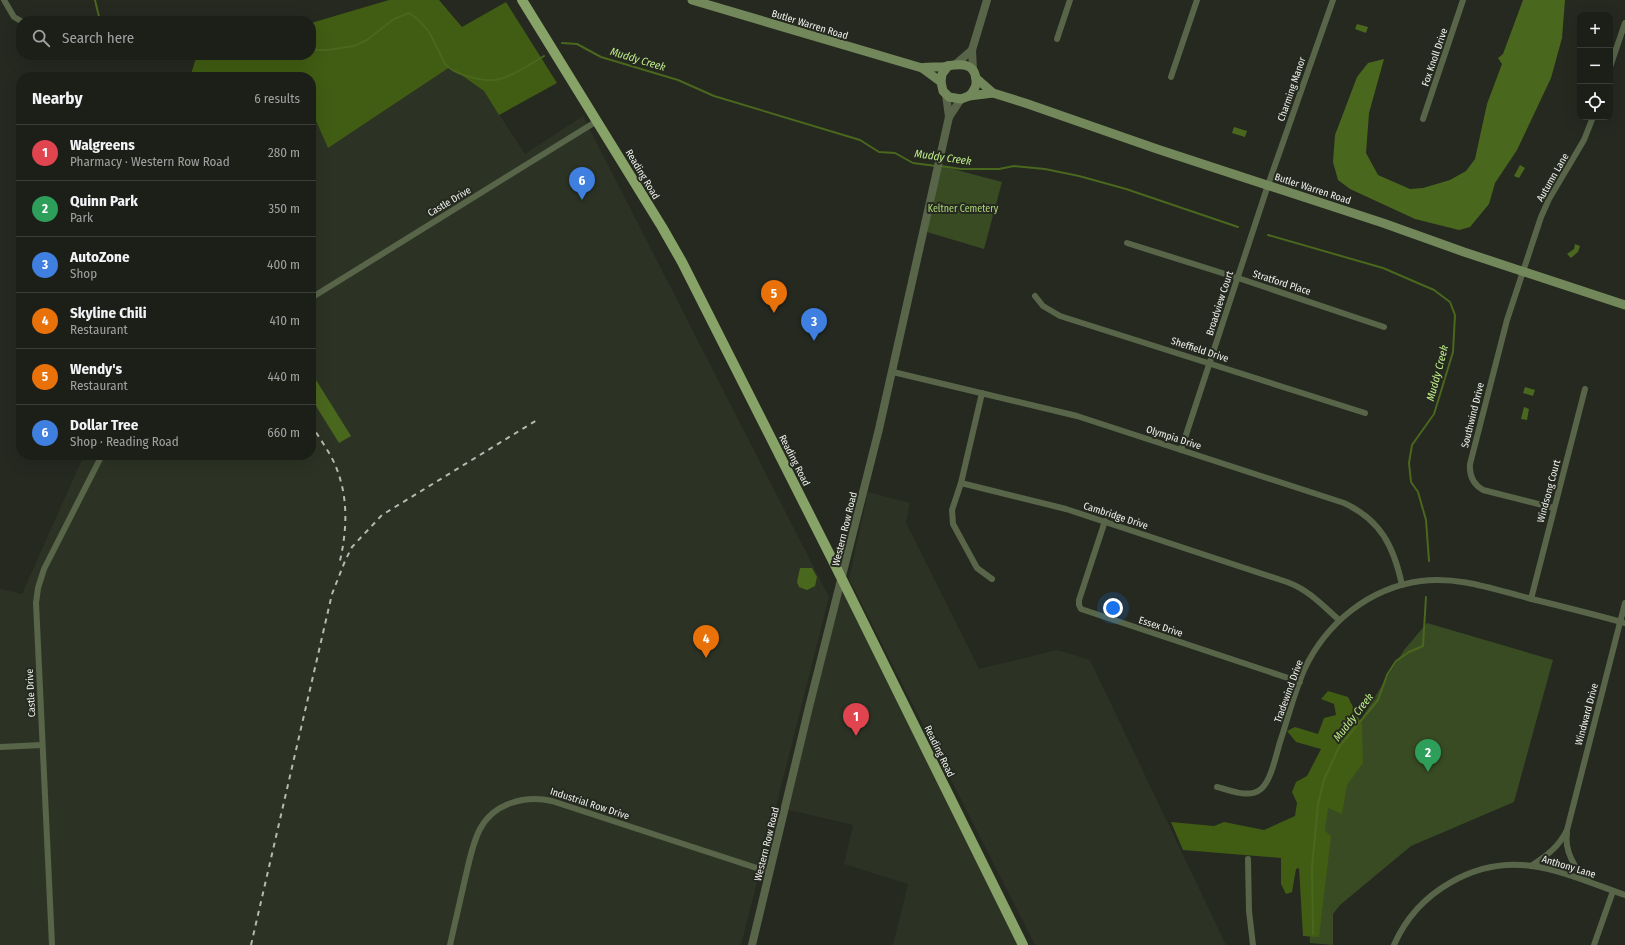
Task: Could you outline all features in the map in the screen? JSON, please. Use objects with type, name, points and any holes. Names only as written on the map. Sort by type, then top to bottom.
[{"type":"main road","name":"Reading Road","points":[[522,0],[682,262],[1023,945]]},
{"type":"main road","name":"Butler Warren Road","points":[[692,0],[922,68],[941,82]]},
{"type":"main road","name":"Butler Warren Road","points":[[922,68],[948,66],[957,63],[965,65],[993,94]]},
{"type":"main road","points":[[946,95],[941,82],[942,74],[948,66]]},
{"type":"main road","points":[[965,98],[975,86],[974,74]]},
{"type":"main road","name":"Butler Warren Road","points":[[946,95],[953,98],[965,98],[993,94],[1047,110],[1157,149],[1625,304]]},
{"type":"street","points":[[4,0],[16,18]]},
{"type":"street","points":[[974,74],[972,50],[987,0]]},
{"type":"street","points":[[1057,39],[1070,0]]},
{"type":"street","points":[[1171,77],[1197,0]]},
{"type":"street","name":"Charming Manor","points":[[1268,185],[1333,0]]},
{"type":"street","name":"Fox Knoll Drive","points":[[1423,120],[1463,0]]},
{"type":"street","points":[[1613,58],[1625,23]]},
{"type":"street","points":[[957,63],[972,50]]},
{"type":"street","name":"Western Row Road","points":[[752,945],[809,707],[893,372],[949,117],[946,95]]},
{"type":"street","name":"Western Row Road","points":[[949,117],[965,98]]},
{"type":"street","name":"Autumn Lane","points":[[1522,271],[1549,199],[1580,147],[1592,120]]},
{"type":"street","name":"Castle Drive","points":[[316,295],[597,121]]},
{"type":"street","name":"Broadview Court","points":[[1181,450],[1268,185]]},
{"type":"street","name":"Stratford Place","points":[[1127,242],[1384,327]]},
{"type":"street","name":"Southwind Drive","points":[[1522,271],[1507,320],[1470,470],[1475,484],[1483,490],[1554,508]]},
{"type":"street","name":"Sheffield Drive","points":[[1035,296],[1043,306],[1060,316],[1365,413]]},
{"type":"street","name":"Olympia Drive","points":[[893,372],[1077,416],[1344,503],[1361,512],[1376,525],[1388,542],[1397,564],[1402,585]]},
{"type":"street","name":"Windsong Court","points":[[1531,599],[1585,389]]},
{"type":"street","points":[[982,393],[961,483],[952,510],[953,524],[977,568],[992,580]]},
{"type":"street","name":"Castle Drive","points":[[52,945],[36,603],[38,588],[44,569],[99,460]]},
{"type":"street","name":"Cambridge Drive","points":[[961,483],[1032,500],[1105,522],[1296,585],[1313,596],[1339,620]]},
{"type":"street","name":"Essex Drive","points":[[1105,522],[1080,600],[1079,605],[1082,609],[1300,682]]},
{"type":"street","name":"Tradewind Drive","points":[[1217,787],[1246,794],[1256,792],[1264,786],[1272,767],[1300,682],[1313,653],[1321,640],[1339,620],[1366,600],[1402,585],[1423,581],[1458,581],[1623,622]]},
{"type":"street","name":"Windward Drive","points":[[1591,883],[1578,870],[1570,857],[1567,847],[1567,830],[1623,622],[1625,603]]},
{"type":"street","points":[[0,747],[42,745]]},
{"type":"street","name":"Industrial Row Drive","points":[[450,945],[472,852],[480,829],[485,821],[504,805],[523,799],[533,798],[552,801],[769,872]]},
{"type":"street","name":"Windward Drive","points":[[1531,866],[1556,847],[1567,830]]},
{"type":"street","points":[[1248,859],[1250,926],[1253,945]]},
{"type":"street","name":"Anthony Lane","points":[[1394,945],[1416,909],[1431,895],[1456,879],[1484,869],[1499,866],[1531,866],[1543,868],[1625,895]]},
{"type":"street","points":[[1594,945],[1613,891]]},
{"type":"shaded area","points":[[389,0],[439,0],[462,27],[506,2],[557,83],[499,115],[484,91],[450,67],[328,148],[316,121],[316,72],[192,72],[195,60],[316,60],[316,22]]},
{"type":"shaded area","points":[[1523,0],[1565,0],[1562,38],[1551,78],[1517,150],[1495,183],[1489,204],[1470,227],[1459,230],[1415,219],[1350,189],[1338,180],[1333,162],[1335,135],[1357,77],[1368,63],[1384,59],[1369,113],[1366,153],[1378,175],[1410,189],[1423,188],[1450,180],[1466,171],[1475,159],[1487,104],[1502,64],[1498,58],[1503,54]]},
{"type":"shaded area","points":[[1357,24],[1368,27],[1366,33],[1355,29]]},
{"type":"shaded area","points":[[450,67],[484,91],[525,154],[583,116],[829,597],[741,945],[0,945],[0,589],[22,594],[82,460],[316,460],[316,121],[328,148]]},
{"type":"shaded area","points":[[1234,127],[1247,131],[1245,137],[1232,133]]},
{"type":"shaded area","points":[[1520,165],[1525,168],[1519,178],[1514,176]]},
{"type":"shaded area","points":[[1575,244],[1580,246],[1578,252],[1571,258],[1567,254],[1574,249]]},
{"type":"shaded area","points":[[316,380],[351,436],[339,443],[316,406]]},
{"type":"shaded area","points":[[1525,387],[1535,390],[1533,396],[1523,393]]},
{"type":"shaded area","points":[[1524,407],[1529,409],[1527,420],[1521,419]]},
{"type":"shaded area","points":[[868,492],[910,503],[906,523],[979,669],[1057,650],[1090,660],[1226,945],[1035,945],[849,579]]},
{"type":"shaded area","points":[[800,568],[812,568],[817,577],[815,586],[807,590],[799,587],[797,582]]},
{"type":"shaded area","points":[[842,580],[1023,945],[893,945],[908,884],[844,864],[853,825],[785,809]]},
{"type":"shaded area","points":[[1328,691],[1348,697],[1362,725],[1363,763],[1347,785],[1342,814],[1328,808],[1325,831],[1331,836],[1319,937],[1303,936],[1299,868],[1296,869],[1292,892],[1286,894],[1281,884],[1281,858],[1183,850],[1171,822],[1214,826],[1224,822],[1264,830],[1295,816],[1297,803],[1292,792],[1296,782],[1307,776],[1321,749],[1296,742],[1287,731],[1295,727],[1318,734],[1324,718],[1336,715],[1334,704],[1321,699]]},
{"type":"green space","name":"Keltner Cemetery","points":[[938,165],[1002,182],[984,249],[927,232]]},
{"type":"green space","points":[[1427,623],[1553,660],[1514,802],[1411,846],[1340,905],[1333,914],[1333,945],[1310,943],[1306,859],[1347,742],[1404,650]]},
{"type":"waterway","name":"Muddy Creek","points":[[95,0],[99,16]]},
{"type":"waterway","name":"Muddy Creek","points":[[316,50],[328,50],[354,46],[367,40],[394,19],[409,13],[422,23],[448,67],[470,77],[486,80],[500,79],[517,72],[544,56]]},
{"type":"waterway","name":"Muddy Creek","points":[[562,43],[577,44],[601,57],[678,80],[714,96],[860,140],[879,152],[895,153],[913,163],[936,166]]},
{"type":"waterway","name":"Muddy Creek","points":[[941,166],[961,169],[999,169],[1014,166],[1045,169],[1079,176],[1126,189],[1238,227]]},
{"type":"waterway","name":"Muddy Creek","points":[[1268,235],[1383,268],[1434,290],[1450,302],[1455,315],[1453,352],[1434,414],[1412,445],[1409,463],[1411,482],[1418,492],[1426,520],[1429,561]]},
{"type":"waterway","name":"Muddy Creek","points":[[1313,934],[1312,867],[1318,804],[1324,780],[1339,747],[1378,700],[1387,675],[1396,661],[1409,652],[1423,646],[1426,597]]},
{"type":"railway","points":[[251,945],[332,594],[352,547],[382,515],[537,420]]},
{"type":"railway","points":[[316,432],[334,461],[343,491],[345,503],[345,528],[339,565]]},
{"type":"place","name":"Dollar Tree","points":[[582,200]]},
{"type":"place","name":"Wendy's","points":[[774,313]]},
{"type":"place","name":"AutoZone","points":[[814,341]]},
{"type":"place","name":"Skyline Chili","points":[[706,658]]},
{"type":"place","name":"Walgreens","points":[[856,736]]},
{"type":"place","name":"Quinn Park","points":[[1428,772]]}]
